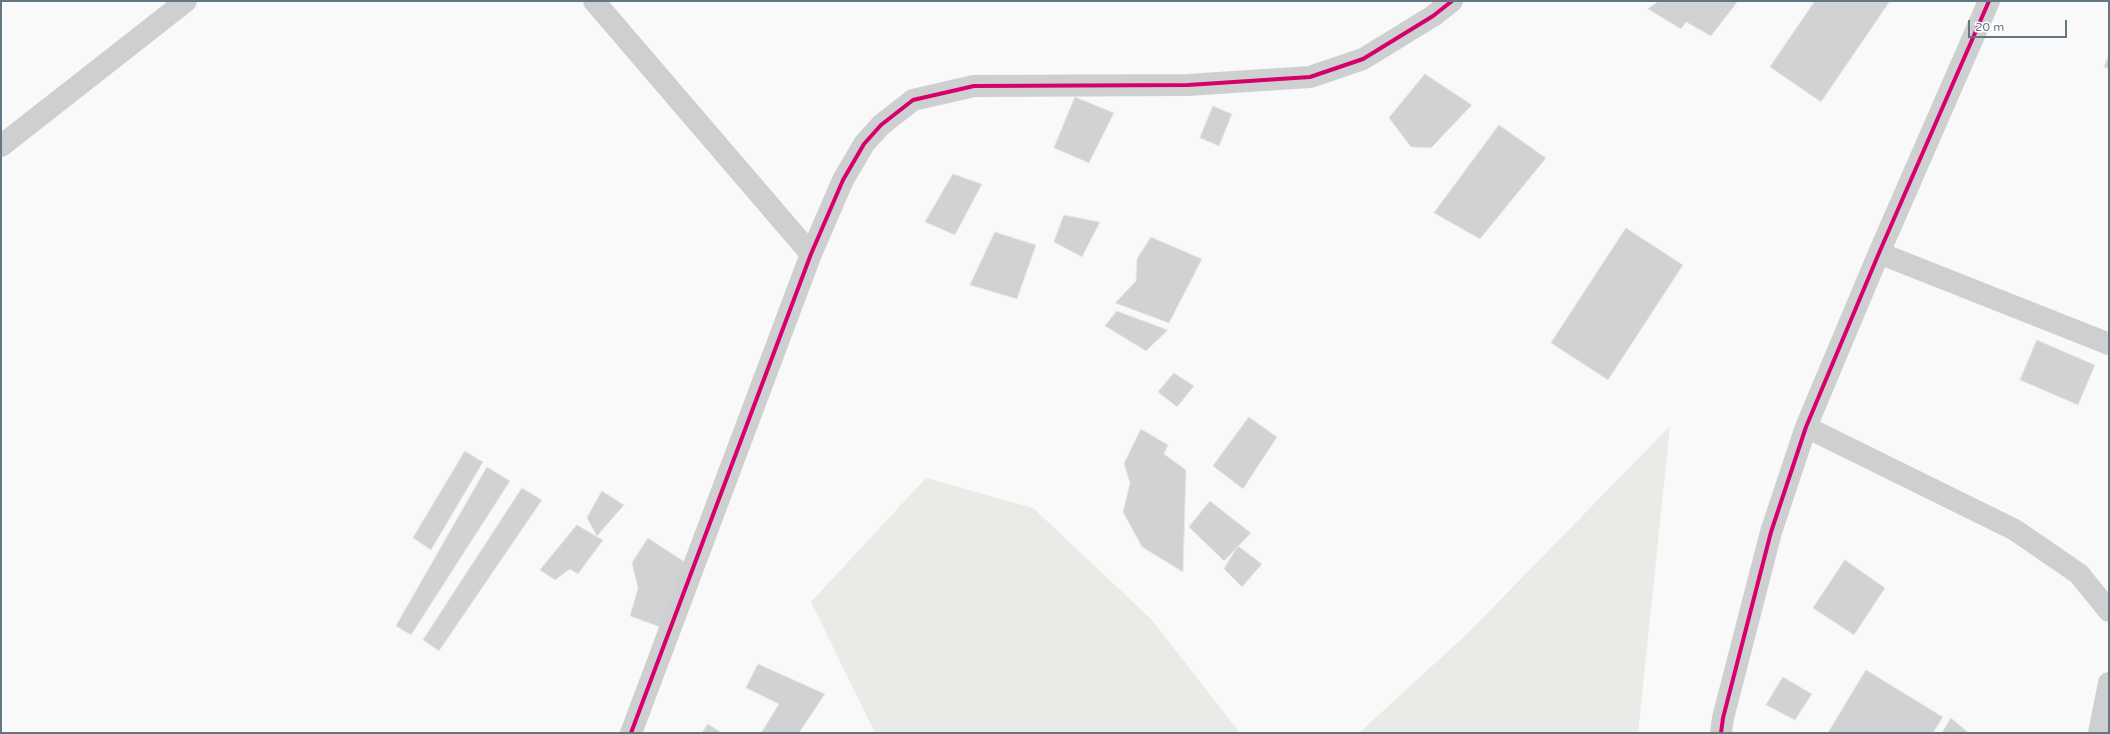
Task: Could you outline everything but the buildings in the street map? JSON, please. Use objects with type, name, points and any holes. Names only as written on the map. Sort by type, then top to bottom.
[{"type":"street","points":[[1,146],[186,1]]},
{"type":"street","points":[[594,1],[812,254]]},
{"type":"street","points":[[631,733],[812,254],[843,180],[864,144],[881,125],[913,100],[974,86],[1188,85],[1310,77],[1363,59],[1433,16],[1452,1]]},
{"type":"street","points":[[1721,733],[1723,718],[1771,532],[1806,427],[1879,253],[1989,1]]},
{"type":"street","points":[[1879,253],[2109,344]]},
{"type":"street","points":[[1806,427],[2015,530],[2079,574],[2109,611]]},
{"type":"street","points":[[2099,733],[2109,683]]},
{"type":"shaded area","points":[[1670,426],[1638,733],[1359,733],[1467,634]]},
{"type":"shaded area","points":[[926,478],[1033,508],[1151,619],[1240,733],[875,733],[811,602]]},
{"type":"cycle path","points":[[631,733],[811,254],[843,180],[864,144],[881,125],[913,100],[974,86],[1188,85],[1310,77],[1363,59],[1433,16],[1452,1]]},
{"type":"cycle path","points":[[1721,733],[1723,718],[1771,532],[1806,427],[1879,253],[1989,1]]}]
